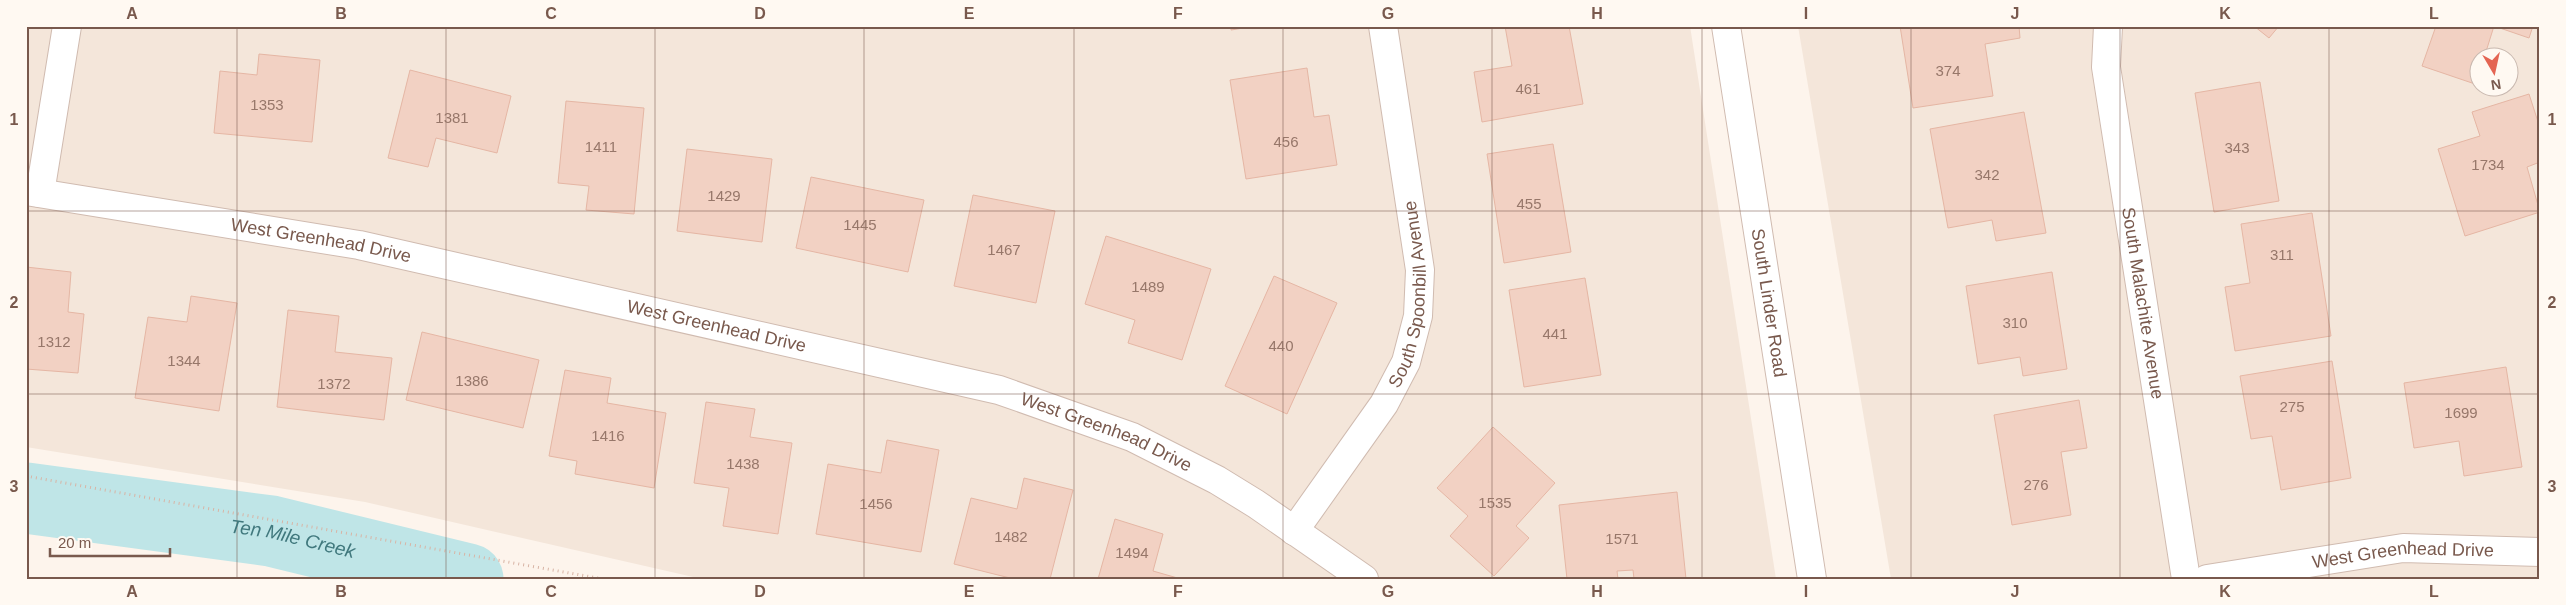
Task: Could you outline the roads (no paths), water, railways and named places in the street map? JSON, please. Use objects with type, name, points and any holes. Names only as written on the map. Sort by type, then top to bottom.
[{"type":"street","points":[[33,192],[67,26]]},
{"type":"street","name":"South Spoonbill Avenue","points":[[1294,531],[1384,404],[1406,362],[1418,316],[1420,270],[1382,26]]},
{"type":"street","name":"South Linder Road","points":[[1726,26],[1812,579]]},
{"type":"street","name":"South Malachite Avenue","points":[[2108,26],[2106,67],[2186,579]]},
{"type":"street","name":"West Greenhead Drive","points":[[33,192],[359,246],[999,390],[1132,437],[1217,480],[1364,579]]},
{"type":"street","name":"West Greenhead Drive","points":[[2207,579],[2404,548],[2540,552]]},
{"type":"waterway","name":"Ten Mile Creek","points":[[26,498],[271,531],[468,579]]}]
